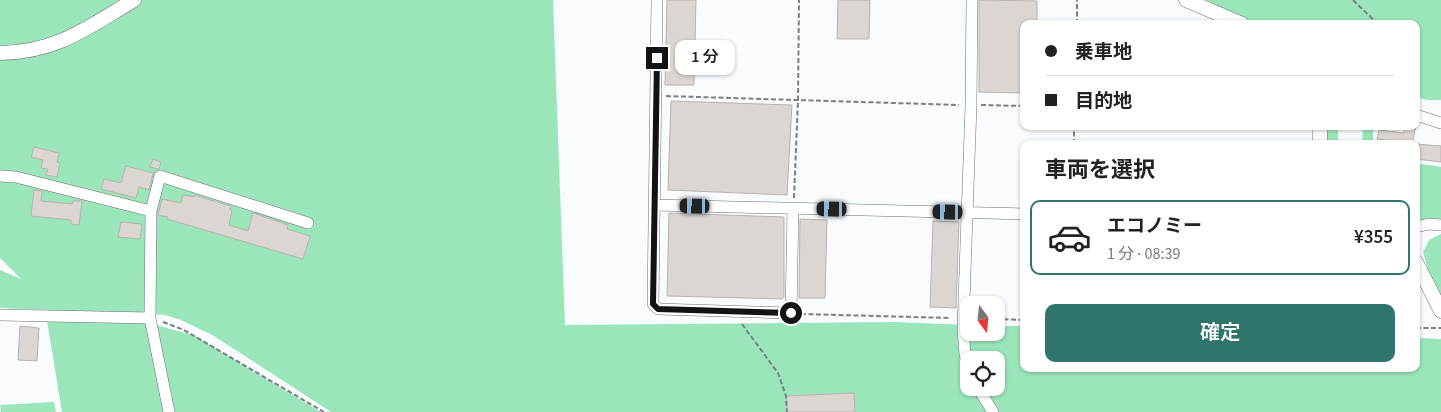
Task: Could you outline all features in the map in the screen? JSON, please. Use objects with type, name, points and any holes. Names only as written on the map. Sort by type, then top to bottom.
[{"type":"street","points":[[0,53],[49,47],[75,36],[134,0]]},
{"type":"street","points":[[657,0],[653,304],[658,309],[791,313],[793,208]]},
{"type":"street","points":[[964,296],[971,105],[972,0]]},
{"type":"street","points":[[1186,0],[1233,20]]},
{"type":"street","points":[[1420,116],[1441,123]]},
{"type":"street","points":[[0,176],[16,176],[151,210]]},
{"type":"street","points":[[169,412],[150,318],[151,210],[160,176],[308,223]]},
{"type":"street","points":[[655,205],[1020,214]]},
{"type":"street","points":[[1420,226],[1429,224],[1441,225]]},
{"type":"street","points":[[1420,270],[1441,311]]},
{"type":"street","points":[[0,315],[150,318]]},
{"type":"street","points":[[983,396],[993,412]]},
{"type":"path","points":[[793,208],[798,100],[799,0]]},
{"type":"path","points":[[1077,0],[1077,20]]},
{"type":"path","points":[[1352,0],[1374,20]]},
{"type":"path","points":[[656,96],[1020,106]]},
{"type":"path","points":[[734,311],[760,350],[778,372],[786,396],[787,412]]},
{"type":"path","points":[[791,313],[960,318]]},
{"type":"path","points":[[150,318],[184,330],[324,412]]},
{"type":"path","points":[[1005,319],[1020,320]]},
{"type":"path","points":[[1420,328],[1441,328]]},
{"type":"green space","points":[[0,0],[553,0],[565,325],[893,322],[960,325],[960,341],[1005,341],[1005,326],[1020,326],[1020,372],[1420,372],[1420,338],[1441,339],[1441,412],[331,412],[214,336],[181,320],[165,315],[0,308],[0,270],[21,279],[0,258]]},
{"type":"green space","points":[[1206,0],[1441,0],[1441,100],[1420,98],[1420,20],[1244,20]]},
{"type":"green space","points":[[1327,130],[1338,130],[1338,140],[1326,140]]},
{"type":"green space","points":[[1363,130],[1373,130],[1373,140],[1362,140]]},
{"type":"green space","points":[[1420,164],[1441,167],[1441,219],[1420,220]]},
{"type":"green space","points":[[1441,234],[1441,316],[1423,252],[1429,240]]},
{"type":"green space","points":[[47,321],[141,321],[193,335],[321,412],[62,412]]},
{"type":"green space","points":[[54,402],[56,412],[1,412],[0,405]]},
{"type":"building","points":[[667,0],[696,0],[694,85],[665,85]]},
{"type":"building","points":[[838,0],[870,0],[869,39],[837,39]]},
{"type":"building","points":[[979,0],[1037,1],[1037,20],[1020,20],[1020,93],[979,92]]},
{"type":"building","points":[[671,101],[792,105],[787,195],[668,190]]},
{"type":"building","points":[[1379,130],[1404,133],[1404,130],[1415,130],[1413,140],[1377,139]]},
{"type":"building","points":[[1420,144],[1441,146],[1441,162],[1420,159]]},
{"type":"building","points":[[34,147],[59,153],[57,162],[60,163],[57,177],[46,175],[48,169],[41,168],[43,160],[31,157]]},
{"type":"building","points":[[153,159],[161,162],[159,169],[150,167]]},
{"type":"building","points":[[126,166],[153,173],[149,190],[139,187],[136,198],[101,189],[104,179],[121,183]]},
{"type":"building","points":[[34,190],[42,191],[41,201],[72,204],[73,201],[82,201],[79,225],[71,224],[71,220],[31,216]]},
{"type":"building","points":[[183,195],[194,197],[195,195],[231,206],[229,225],[248,231],[253,213],[288,225],[287,229],[310,236],[303,259],[158,215],[162,199],[181,203]]},
{"type":"building","points":[[669,213],[784,217],[784,297],[782,299],[667,296]]},
{"type":"building","points":[[800,219],[827,220],[825,298],[799,298]]},
{"type":"building","points":[[933,221],[959,222],[956,308],[930,307]]},
{"type":"building","points":[[121,222],[142,224],[140,239],[118,237]]},
{"type":"building","points":[[20,326],[39,328],[37,361],[18,360]]},
{"type":"building","points":[[854,393],[855,412],[787,412],[786,396]]},
{"type":"route","points":[[657,58],[653,304],[658,309],[791,313]]}]
